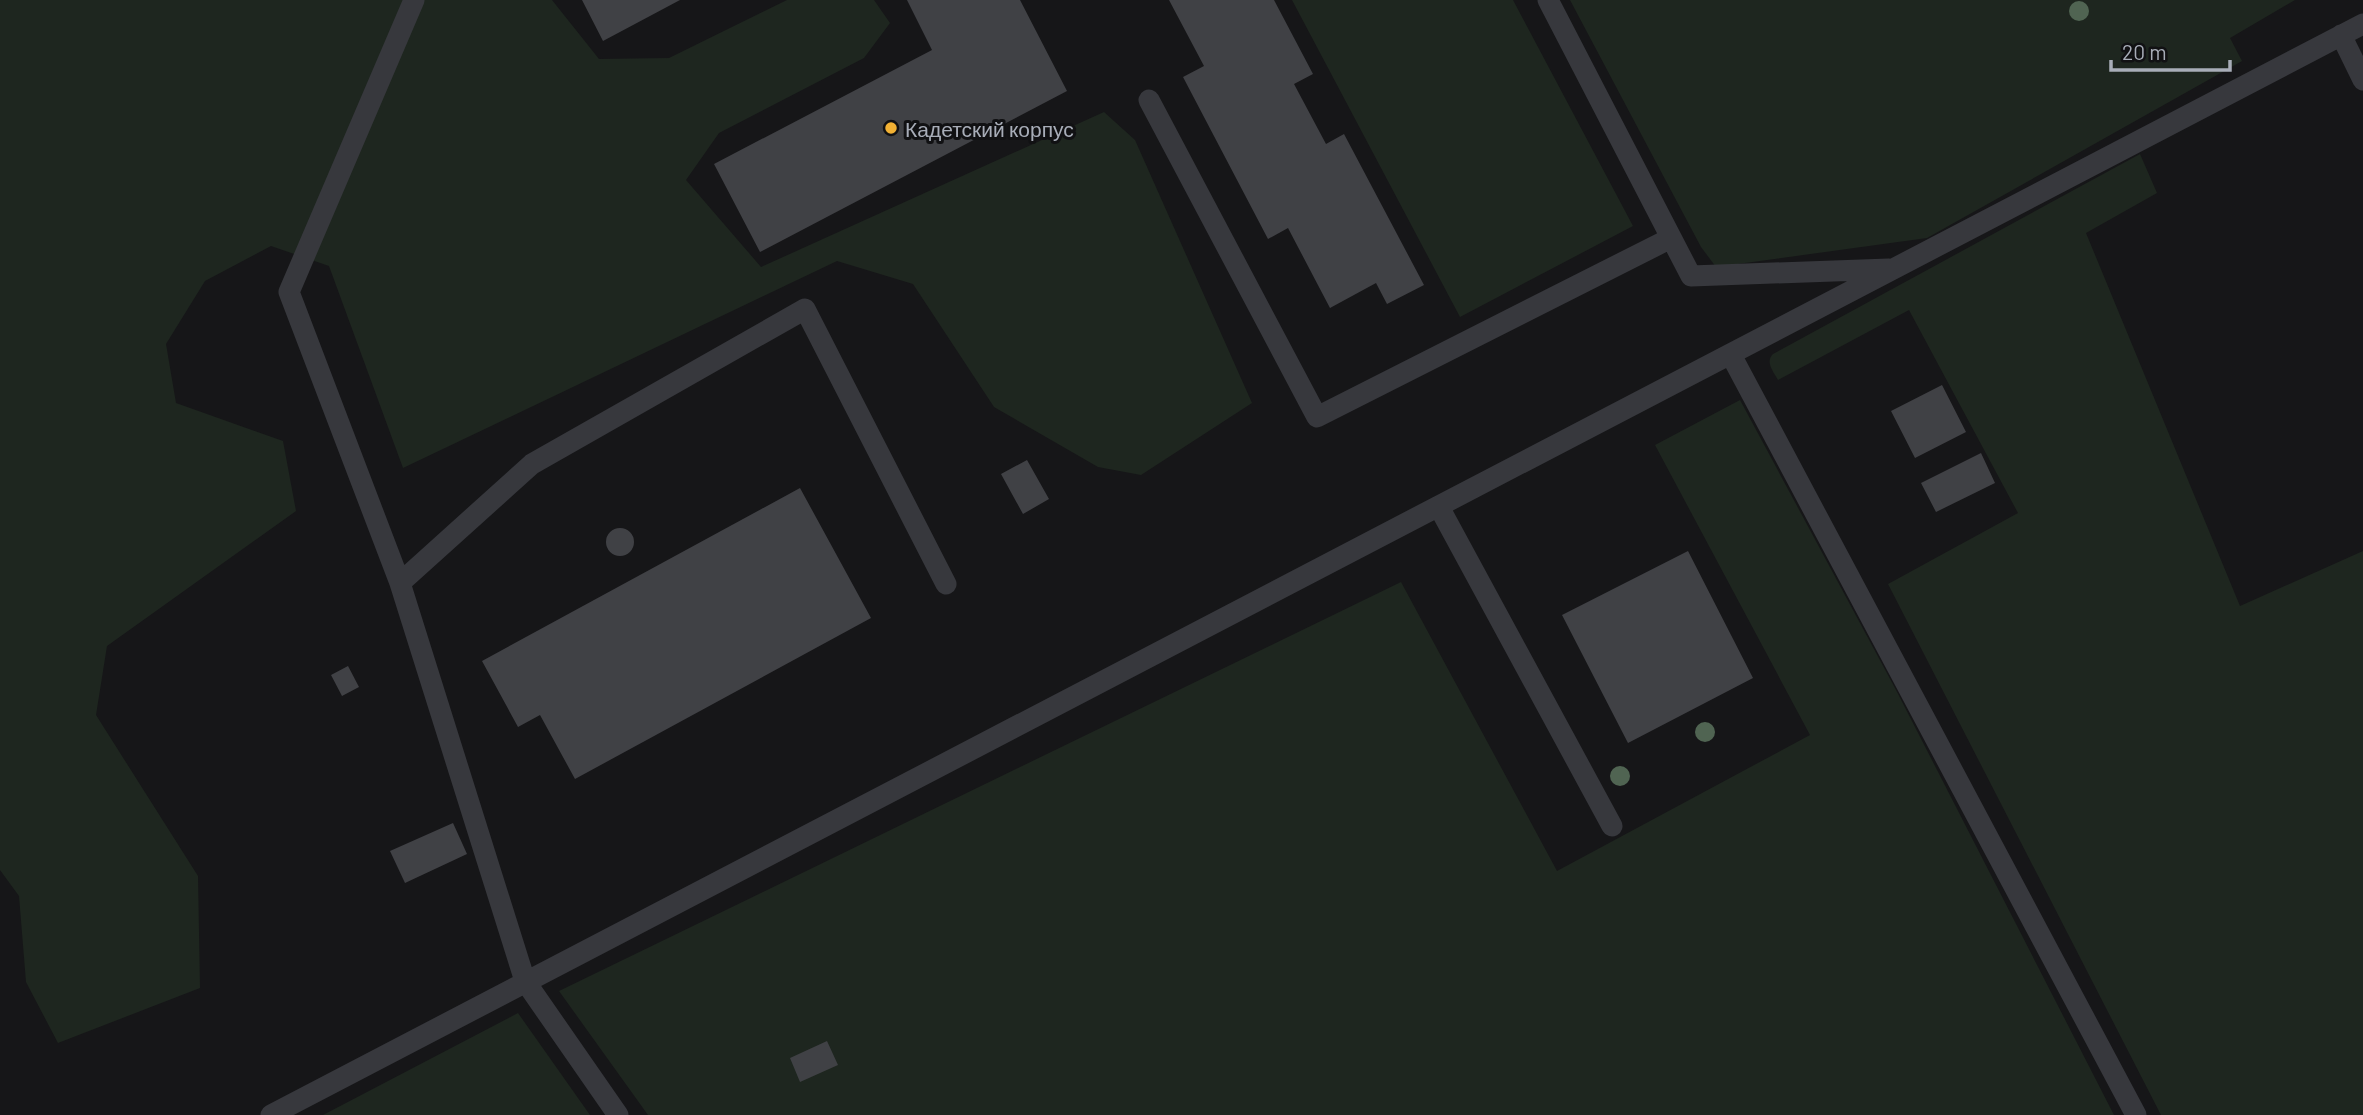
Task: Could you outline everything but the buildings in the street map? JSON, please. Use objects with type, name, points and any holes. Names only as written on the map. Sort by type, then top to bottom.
[{"type":"lane","points":[[414,0],[289,292],[400,583],[525,981],[618,1115]]},
{"type":"lane","points":[[1548,0],[1691,276],[1896,269]]},
{"type":"lane","points":[[271,1115],[2363,24]]},
{"type":"lane","points":[[2341,35],[2363,80]]},
{"type":"lane","points":[[1149,100],[1317,417],[1671,238]]},
{"type":"lane","points":[[400,583],[532,464],[805,309],[946,584]]},
{"type":"lane","points":[[1731,355],[2136,1115]]},
{"type":"lane","points":[[1438,507],[1612,826]]},
{"type":"shaded area","points":[[0,0],[552,0],[599,59],[669,58],[787,0],[874,0],[890,23],[864,58],[719,133],[686,180],[761,267],[1104,112],[1135,140],[1252,403],[1141,475],[1098,467],[994,407],[913,284],[837,261],[403,468],[329,266],[271,246],[205,281],[166,344],[176,403],[283,441],[296,511],[107,646],[96,715],[198,876],[200,988],[58,1043],[26,982],[19,896],[0,870]]},
{"type":"shaded area","points":[[1292,0],[1513,0],[1633,226],[1460,317]]},
{"type":"shaded area","points":[[1570,0],[2295,0],[2230,38],[2242,61],[1927,238],[1716,267],[1701,247]]},
{"type":"shaded area","points":[[2140,154],[2157,193],[2086,233],[2240,606],[2363,551],[2363,1115],[2161,1115],[1888,584],[2018,513],[1909,310],[1778,380],[1770,363],[1773,354]]},
{"type":"shaded area","points":[[1740,400],[1896,690],[2114,1115],[648,1115],[559,991],[1401,582],[1557,871],[1810,735],[1655,445]]},
{"type":"shaded area","points":[[518,1013],[590,1115],[323,1115]]},
{"type":"place","name":"Кадетский корпус","points":[[891,128]]}]
